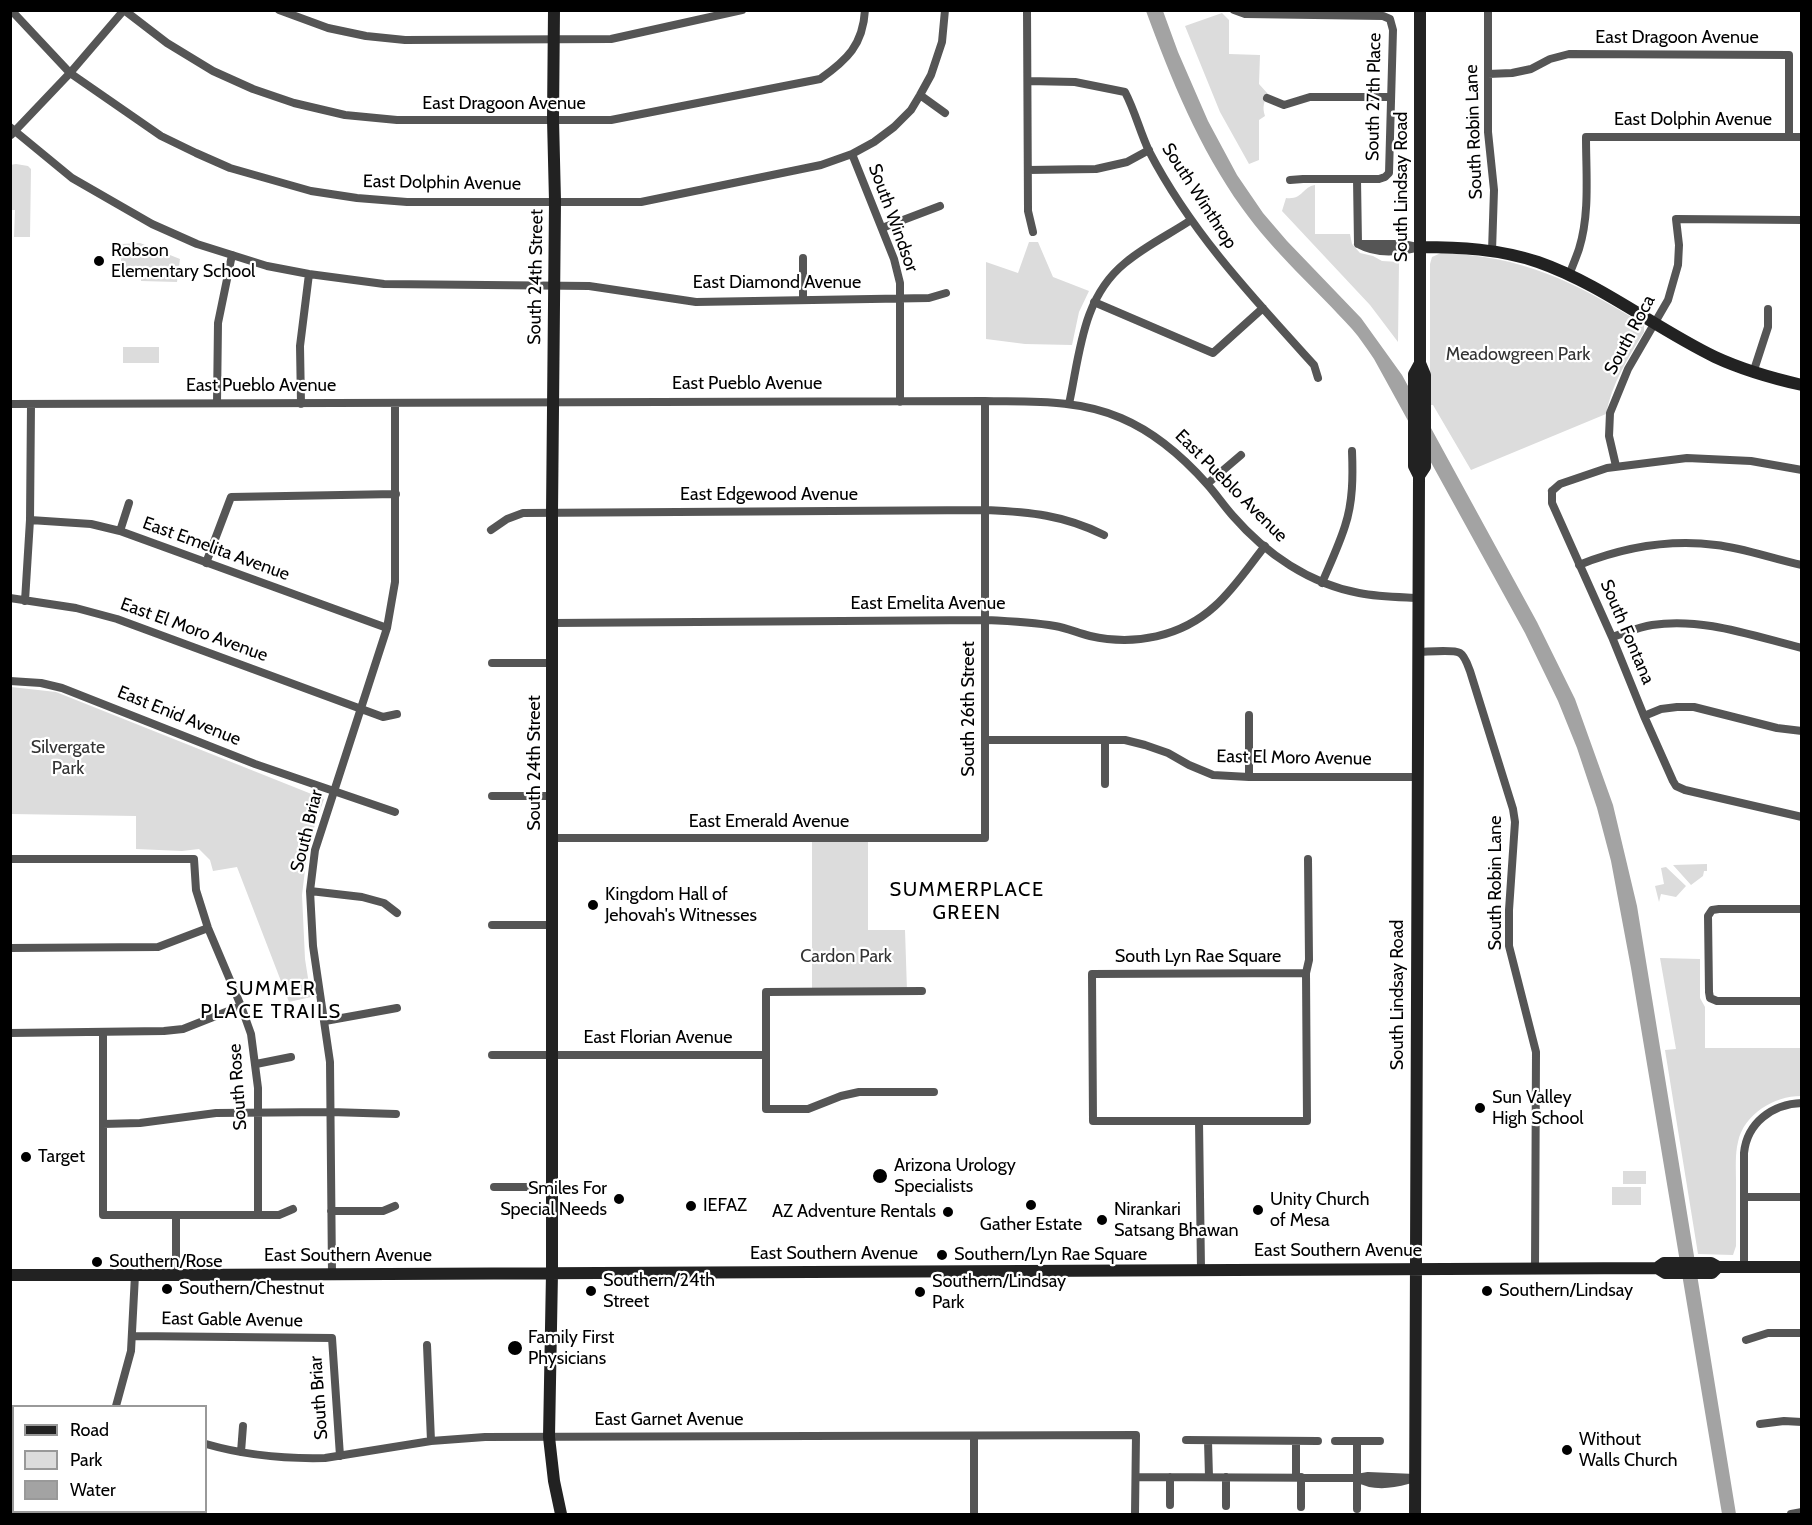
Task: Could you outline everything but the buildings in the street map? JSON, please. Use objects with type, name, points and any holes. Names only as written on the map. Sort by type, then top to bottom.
[{"type":"main road","name":"South 24th Street","points":[[554,10],[552,1273],[549,1437],[561,1515]]},
{"type":"main road","name":"South Lindsay Road","points":[[1419,476],[1425,467],[1425,375],[1420,363],[1420,10]]},
{"type":"main road","points":[[1420,247],[1453,247],[1492,251],[1537,262],[1612,297],[1714,357],[1753,373],[1802,385]]},
{"type":"main road","name":"South Lindsay Road","points":[[1415,1515],[1419,476],[1414,466],[1413,438],[1414,374],[1420,363]]},
{"type":"main road","name":"East Southern Avenue","points":[[10,1275],[1535,1269],[1657,1268],[1664,1263],[1678,1268],[1696,1268],[1711,1263],[1718,1267],[1802,1267]]},
{"type":"street","name":"East Dolphin Avenue","points":[[11,10],[70,73],[161,136],[230,168],[311,191],[408,202],[641,202],[821,165],[852,154]]},
{"type":"street","points":[[12,131],[70,73],[124,10]]},
{"type":"street","name":"East Dragoon Avenue","points":[[124,10],[167,43],[213,71],[253,89],[294,103],[345,115],[397,120],[611,120],[820,79],[840,65],[852,50],[861,35],[865,10]]},
{"type":"street","points":[[279,10],[328,28],[366,36],[405,40],[611,39],[742,10]]},
{"type":"street","name":"South Windsor","points":[[900,402],[900,283],[894,259],[852,154],[894,128],[911,110],[931,75],[942,42],[945,10]]},
{"type":"street","points":[[1028,10],[1028,212],[1033,232]]},
{"type":"street","name":"South Robin Lane","points":[[1488,10],[1488,132],[1494,190],[1492,251]]},
{"type":"street","points":[[1234,11],[1245,14],[1361,13]]},
{"type":"street","name":"South 27th Place","points":[[1361,13],[1390,19],[1393,30],[1390,168],[1387,175],[1379,179],[1357,179],[1358,244],[1373,251],[1403,252],[1420,247]]},
{"type":"street","name":"East Dragoon Avenue","points":[[1488,74],[1531,69],[1551,59],[1569,54],[1789,55],[1789,136]]},
{"type":"street","name":"South Winthrop","points":[[1028,81],[1075,82],[1125,92],[1149,150],[1191,220],[1224,264],[1314,365],[1318,378]]},
{"type":"street","points":[[920,95],[945,113]]},
{"type":"street","points":[[1267,98],[1284,105],[1310,97],[1391,97]]},
{"type":"street","name":"East Diamond Avenue","points":[[12,131],[72,178],[152,224],[197,244],[267,266],[309,274],[384,284],[589,286],[696,302],[929,298],[946,293]]},
{"type":"street","name":"East Dolphin Avenue","points":[[1569,275],[1579,248],[1586,205],[1586,137],[1802,137]]},
{"type":"street","points":[[1028,170],[1096,169],[1127,162],[1149,150]]},
{"type":"street","points":[[1290,180],[1357,179]]},
{"type":"street","points":[[882,228],[940,206]]},
{"type":"street","name":"South Roca","points":[[1616,466],[1609,436],[1610,413],[1628,369],[1668,300],[1678,265],[1679,245],[1676,219],[1802,220]]},
{"type":"street","points":[[1070,404],[1087,317],[1108,280],[1126,262],[1191,220]]},
{"type":"street","points":[[217,403],[218,323],[232,255]]},
{"type":"street","points":[[802,258],[802,300]]},
{"type":"street","points":[[301,404],[300,346],[309,274]]},
{"type":"street","points":[[1094,302],[1213,353],[1263,308]]},
{"type":"street","points":[[1753,373],[1768,327],[1767,309]]},
{"type":"street","name":"East Pueblo Avenue","points":[[10,404],[985,401],[1070,404],[1120,418],[1156,438],[1207,484],[1233,517],[1274,555],[1294,568],[1340,589],[1368,595],[1419,598]]},
{"type":"street","name":"South 26th Street","points":[[985,401],[985,838]]},
{"type":"street","name":"South Briar","points":[[332,1274],[330,1062],[313,946],[310,891],[315,850],[387,628],[395,582],[395,403]]},
{"type":"street","points":[[25,601],[30,519],[31,404]]},
{"type":"street","points":[[1322,582],[1346,525],[1353,480],[1352,451]]},
{"type":"street","points":[[1207,484],[1241,455]]},
{"type":"street","points":[[1616,466],[1687,458],[1751,461],[1802,470]]},
{"type":"street","name":"South Fontana","points":[[1616,466],[1548,490],[1670,777],[1676,786],[1685,790],[1802,817]]},
{"type":"street","points":[[206,563],[231,497],[396,494]]},
{"type":"street","points":[[120,531],[129,503]]},
{"type":"street","name":"East Edgewood Avenue","points":[[491,530],[507,519],[523,513],[986,510],[1031,512],[1082,524],[1104,535]]},
{"type":"street","name":"East Emelita Avenue","points":[[30,519],[91,524],[120,531],[387,628]]},
{"type":"street","points":[[1579,565],[1601,556],[1659,543],[1684,542],[1718,545],[1802,566]]},
{"type":"street","name":"East Emelita Avenue","points":[[553,623],[986,620],[1037,623],[1120,641],[1151,638],[1177,630],[1214,607],[1265,546]]},
{"type":"street","name":"East El Moro Avenue","points":[[10,598],[76,608],[117,619],[383,717],[397,714]]},
{"type":"street","points":[[1612,637],[1651,625],[1693,623],[1802,648]]},
{"type":"street","name":"South Robin Lane","points":[[1418,652],[1453,652],[1463,656],[1470,670],[1513,809],[1515,822],[1509,946],[1536,1052],[1535,1269]]},
{"type":"street","points":[[492,663],[553,663]]},
{"type":"street","name":"East Enid Avenue","points":[[10,681],[41,683],[62,688],[255,764],[395,812]]},
{"type":"street","points":[[1644,716],[1677,706],[1777,728],[1802,731]]},
{"type":"street","points":[[1249,715],[1249,777]]},
{"type":"street","points":[[1105,740],[1106,784]]},
{"type":"street","name":"East El Moro Avenue","points":[[986,741],[1125,740],[1168,753],[1213,775],[1418,777]]},
{"type":"street","points":[[492,796],[553,796]]},
{"type":"street","name":"East Emerald Avenue","points":[[553,838],[985,838]]},
{"type":"street","name":"South Rose","points":[[10,859],[194,859],[196,890],[208,928],[251,1034],[256,1064],[258,1112],[258,1215]]},
{"type":"street","name":"South Lyn Rae Square","points":[[1306,973],[1092,974],[1093,1121],[1307,1121],[1308,859]]},
{"type":"street","points":[[310,891],[362,897],[384,903],[397,913]]},
{"type":"street","points":[[1802,909],[1719,909],[1709,912],[1708,992],[1710,998],[1717,1001],[1802,1001]]},
{"type":"street","points":[[492,925],[552,925]]},
{"type":"street","points":[[10,948],[158,947],[208,928]]},
{"type":"street","points":[[922,991],[766,992],[766,1109],[808,1109],[841,1096],[859,1092],[934,1092]]},
{"type":"street","points":[[10,1033],[103,1033],[183,1029],[241,1006]]},
{"type":"street","points":[[325,1021],[397,1008]]},
{"type":"street","points":[[103,1033],[104,1215],[279,1215],[293,1209]]},
{"type":"street","name":"East Florian Avenue","points":[[492,1055],[766,1054]]},
{"type":"street","points":[[256,1064],[291,1057]]},
{"type":"street","points":[[1744,1267],[1744,1153],[1746,1141],[1751,1131],[1771,1111],[1783,1106],[1802,1103]]},
{"type":"street","points":[[103,1124],[140,1123],[216,1113],[396,1114]]},
{"type":"street","points":[[1199,1121],[1201,1269]]},
{"type":"street","points":[[494,1187],[552,1187]]},
{"type":"street","points":[[1744,1197],[1802,1197]]},
{"type":"street","points":[[331,1211],[383,1211],[395,1206]]},
{"type":"street","points":[[176,1215],[176,1275]]},
{"type":"street","points":[[117,1405],[128,1363],[132,1336],[135,1275]]},
{"type":"street","points":[[1746,1341],[1768,1333],[1802,1333]]},
{"type":"street","name":"East Gable Avenue","points":[[132,1336],[332,1338]]},
{"type":"street","name":"South Briar","points":[[332,1338],[340,1456]]},
{"type":"street","points":[[427,1345],[431,1441]]},
{"type":"street","points":[[1760,1424],[1784,1421],[1802,1422]]},
{"type":"street","points":[[241,1452],[243,1426]]},
{"type":"street","name":"East Garnet Avenue","points":[[207,1444],[241,1452],[294,1458],[340,1456],[431,1441],[477,1437],[1136,1435],[1136,1477]]},
{"type":"street","points":[[974,1436],[974,1515]]},
{"type":"street","points":[[1186,1440],[1318,1441]]},
{"type":"street","points":[[1208,1441],[1209,1477]]},
{"type":"street","points":[[1296,1441],[1301,1507]]},
{"type":"street","points":[[1335,1441],[1380,1441]]},
{"type":"street","points":[[1357,1441],[1357,1509]]},
{"type":"street","points":[[1135,1515],[1136,1477],[1376,1480],[1415,1478]]},
{"type":"street","points":[[1170,1477],[1170,1505]]},
{"type":"street","points":[[1226,1477],[1226,1506]]},
{"type":"street","points":[[1791,1515],[1802,1512]]},
{"type":"green space","points":[[1222,13],[1229,20],[1229,54],[1260,55],[1259,84],[1268,94],[1264,105],[1265,116],[1259,120],[1259,160],[1249,164],[1220,112],[1185,26]]},
{"type":"green space","points":[[10,165],[28,166],[31,169],[30,237],[14,237],[15,210],[11,210]]},
{"type":"green space","points":[[1315,185],[1315,234],[1350,234],[1352,244],[1360,253],[1382,261],[1399,262],[1398,342],[1370,305],[1282,211],[1286,198],[1296,197]]},
{"type":"green space","points":[[1029,242],[1038,242],[1053,277],[1089,291],[1079,312],[1072,345],[1025,344],[986,339],[986,262],[1018,273]]},
{"type":"green space","points":[[140,243],[180,259],[177,282],[141,281],[140,269],[121,269],[121,244]]},
{"type":"green space","name":"Meadowgreen Park","points":[[1441,253],[1497,259],[1546,273],[1593,295],[1644,325],[1644,332],[1616,381],[1606,414],[1471,470],[1433,405],[1430,405],[1430,264],[1432,257]]},
{"type":"green space","points":[[123,347],[159,347],[159,363],[123,363]]},
{"type":"green space","name":"Silvergate Park","points":[[11,687],[56,692],[324,799],[308,845],[302,895],[305,959],[311,997],[289,1002],[237,867],[213,871],[210,860],[199,849],[182,851],[136,849],[136,816],[11,814]]},
{"type":"green space","name":"Cardon Park","points":[[812,838],[868,838],[868,930],[905,930],[907,991],[812,992]]},
{"type":"green space","points":[[1707,864],[1707,871],[1704,871],[1703,876],[1691,885],[1673,865]]},
{"type":"green space","points":[[1666,867],[1686,886],[1676,897],[1661,894],[1659,902],[1655,886],[1664,884],[1661,868]]},
{"type":"green space","points":[[1660,958],[1700,959],[1700,998],[1705,1007],[1705,1048],[1801,1048],[1801,1096],[1781,1099],[1762,1108],[1753,1115],[1741,1132],[1736,1151],[1736,1246],[1733,1255],[1698,1254],[1665,1050],[1676,1049]]},
{"type":"green space","points":[[1623,1171],[1646,1171],[1646,1184],[1623,1184]]},
{"type":"green space","points":[[1612,1187],[1641,1187],[1641,1205],[1612,1205]]},
{"type":"water","points":[[1146,11],[1163,11],[1208,121],[1237,175],[1263,213],[1361,318],[1402,375],[1537,622],[1575,699],[1613,805],[1637,906],[1736,1514],[1722,1514],[1611,861],[1597,808],[1577,748],[1558,701],[1525,633],[1374,359],[1352,329],[1268,240],[1242,208],[1199,137]]},
{"type":"place","name":"Robson Elementary School","points":[[99,261]]},
{"type":"place","name":"Kingdom Hall of Jehovah's Witnesses","points":[[593,905]]},
{"type":"place","name":"Sun Valley High School","points":[[1480,1108]]},
{"type":"place","name":"Target","points":[[26,1157]]},
{"type":"place","name":"Arizona Urology Specialists","points":[[880,1176]]},
{"type":"place","name":"Smiles For Special Needs","points":[[619,1199]]},
{"type":"place","name":"Gather Estate","points":[[1031,1205]]},
{"type":"place","name":"IEFAZ","points":[[691,1206]]},
{"type":"place","name":"Unity Church of Mesa","points":[[1258,1210]]},
{"type":"place","name":"AZ Adventure Rentals","points":[[948,1212]]},
{"type":"place","name":"Nirankari Satsang Bhawan","points":[[1102,1220]]},
{"type":"place","name":"Southern/Lyn Rae Square","points":[[942,1255]]},
{"type":"place","name":"Southern/Rose","points":[[97,1262]]},
{"type":"place","name":"Southern/Chestnut","points":[[167,1289]]},
{"type":"place","name":"Southern/24th Street","points":[[591,1291]]},
{"type":"place","name":"Southern/Lindsay","points":[[1487,1291]]},
{"type":"place","name":"Southern/Lindsay Park","points":[[920,1292]]},
{"type":"place","name":"Family First Physicians","points":[[515,1348]]},
{"type":"place","name":"Without Walls Church","points":[[1567,1450]]},
{"type":"district","name":"SUMMERPLACE GREEN","points":[[967,902]]},
{"type":"district","name":"SUMMER PLACE TRAILS","points":[[271,1000]]}]
